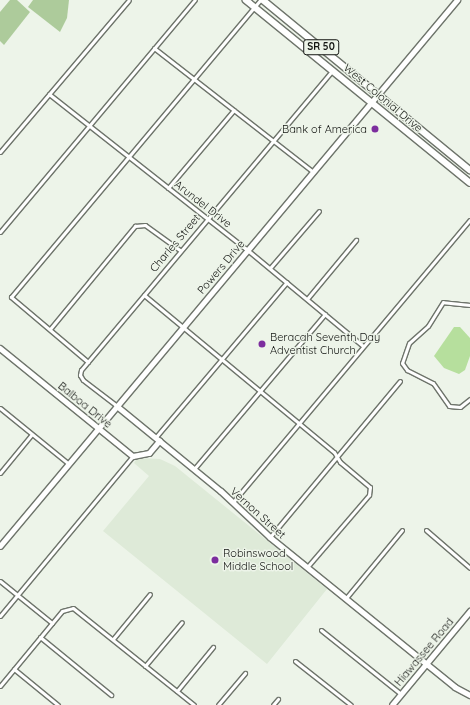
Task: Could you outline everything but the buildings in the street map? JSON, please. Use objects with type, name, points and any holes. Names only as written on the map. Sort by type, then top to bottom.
[{"type":"highway","name":"West Colonial Drive","points":[[246,0],[470,182]]},
{"type":"highway","name":"West Colonial Drive","points":[[261,0],[470,170]]},
{"type":"street","points":[[0,152],[129,0]]},
{"type":"street","points":[[0,232],[195,0]]},
{"type":"street","points":[[88,362],[11,297],[261,0]]},
{"type":"street","name":"Powers Drive","points":[[0,546],[457,0]]},
{"type":"street","points":[[154,48],[312,172]]},
{"type":"street","name":"Charles Street","points":[[80,374],[88,362],[333,70]]},
{"type":"street","name":"Arundel Drive","points":[[49,94],[88,127],[270,268],[363,346]]},
{"type":"street","points":[[168,188],[234,110]]},
{"type":"street","points":[[270,268],[319,211]]},
{"type":"street","points":[[233,502],[470,220]]},
{"type":"street","points":[[50,329],[136,226],[145,225],[181,251]]},
{"type":"street","points":[[307,299],[356,240]]},
{"type":"street","points":[[0,616],[133,456],[148,453],[157,439],[222,359],[287,282]]},
{"type":"street","points":[[144,295],[299,423],[371,490],[307,567]]},
{"type":"street","points":[[470,305],[443,302],[428,326],[409,343],[402,364],[407,370],[433,383],[449,406],[460,407],[470,399]]},
{"type":"street","points":[[194,469],[325,314]]},
{"type":"street","name":"Balboa Drive","points":[[0,348],[133,456]]},
{"type":"street","name":"Vernon Street","points":[[80,374],[233,502],[270,537],[427,663]]},
{"type":"street","points":[[270,537],[400,381]]},
{"type":"street","points":[[0,408],[69,464]]},
{"type":"street","points":[[0,473],[1,468],[32,434]]},
{"type":"street","points":[[346,598],[402,530]]},
{"type":"street","points":[[426,530],[470,568]]},
{"type":"street","points":[[0,581],[52,623]]},
{"type":"street","points":[[113,639],[150,594]]},
{"type":"street","points":[[0,686],[62,611],[69,608],[78,610],[194,705]]},
{"type":"street","name":"Hiawassee Road","points":[[392,705],[470,611]]},
{"type":"street","points":[[145,666],[182,622]]},
{"type":"street","points":[[321,630],[401,694]]},
{"type":"street","points":[[40,637],[112,695]]},
{"type":"street","points":[[177,691],[213,647]]},
{"type":"street","points":[[295,661],[351,705]]},
{"type":"street","points":[[427,663],[455,687],[470,695]]},
{"type":"street","points":[[14,669],[58,705]]},
{"type":"street","points":[[218,705],[245,673]]},
{"type":"street","points":[[273,705],[278,699]]},
{"type":"shaded area","points":[[10,0],[17,0],[30,12],[4,45],[0,41],[0,12]]},
{"type":"shaded area","points":[[33,0],[69,0],[67,18],[60,32],[28,7]]},
{"type":"shaded area","points":[[454,327],[460,327],[470,338],[470,356],[465,370],[459,374],[444,368],[434,356]]},
{"type":"shaded area","name":"Robinswood Middle School","points":[[137,458],[160,459],[175,466],[327,589],[267,664],[103,531],[149,476],[134,463]]},
{"type":"place","name":"Bank of America","points":[[375,129]]},
{"type":"place","name":"Beracah Seventh Day Adventist Church","points":[[262,344]]},
{"type":"place","name":"Robinswood Middle School","points":[[215,560]]}]
